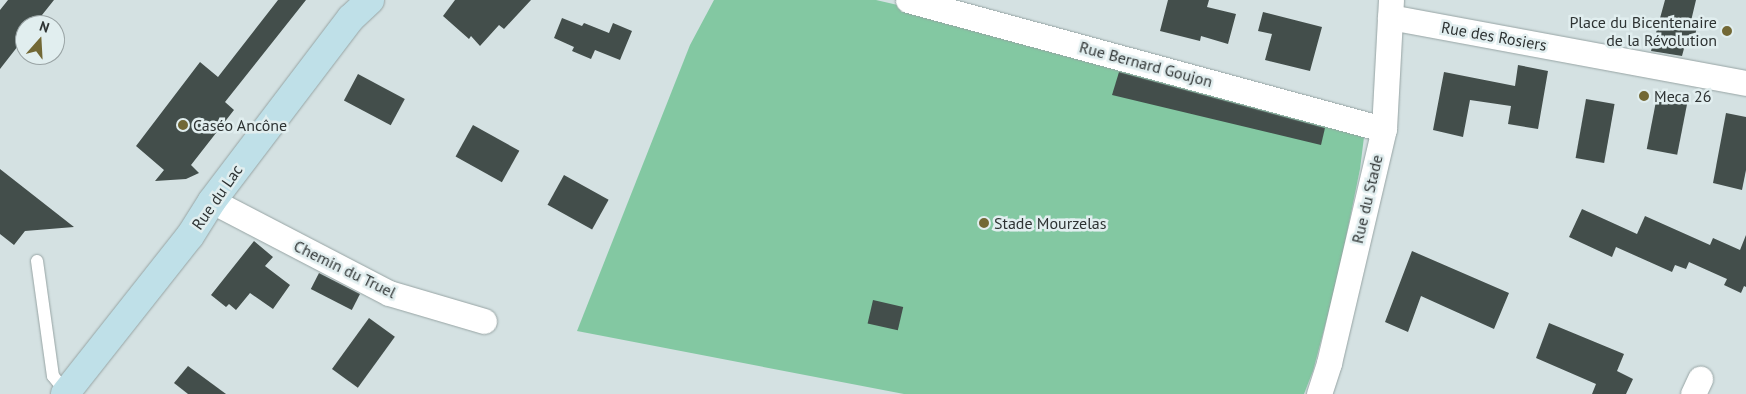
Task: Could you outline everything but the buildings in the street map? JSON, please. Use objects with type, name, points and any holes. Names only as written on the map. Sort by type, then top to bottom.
[{"type":"street","name":"Rue du Lac","points":[[65,393],[190,236],[212,201],[351,18],[370,0]]},
{"type":"street","name":"Rue Bernard Goujon","points":[[908,0],[1384,129]]},
{"type":"street","name":"Rue du Stade","points":[[1319,394],[1329,363],[1384,129],[1390,9]]},
{"type":"street","name":"Rue des Rosiers","points":[[1390,9],[1746,82]]},
{"type":"street","name":"Chemin du Truel","points":[[212,201],[389,293],[484,321]]},
{"type":"lane","points":[[37,261],[53,376],[65,393]]},
{"type":"green space","name":"Stade Mourzelas","points":[[714,0],[876,0],[1367,113],[1360,169],[1338,277],[1313,371],[1304,394],[904,394],[577,331],[690,45]]},
{"type":"place","name":"Place du Bicentenaire de la Révolution","points":[[1727,31]]},
{"type":"place","name":"Meca 26","points":[[1644,96]]},
{"type":"place","name":"Caséo Ancône","points":[[183,125]]},
{"type":"place","name":"Stade Mourzelas","points":[[984,223]]}]
